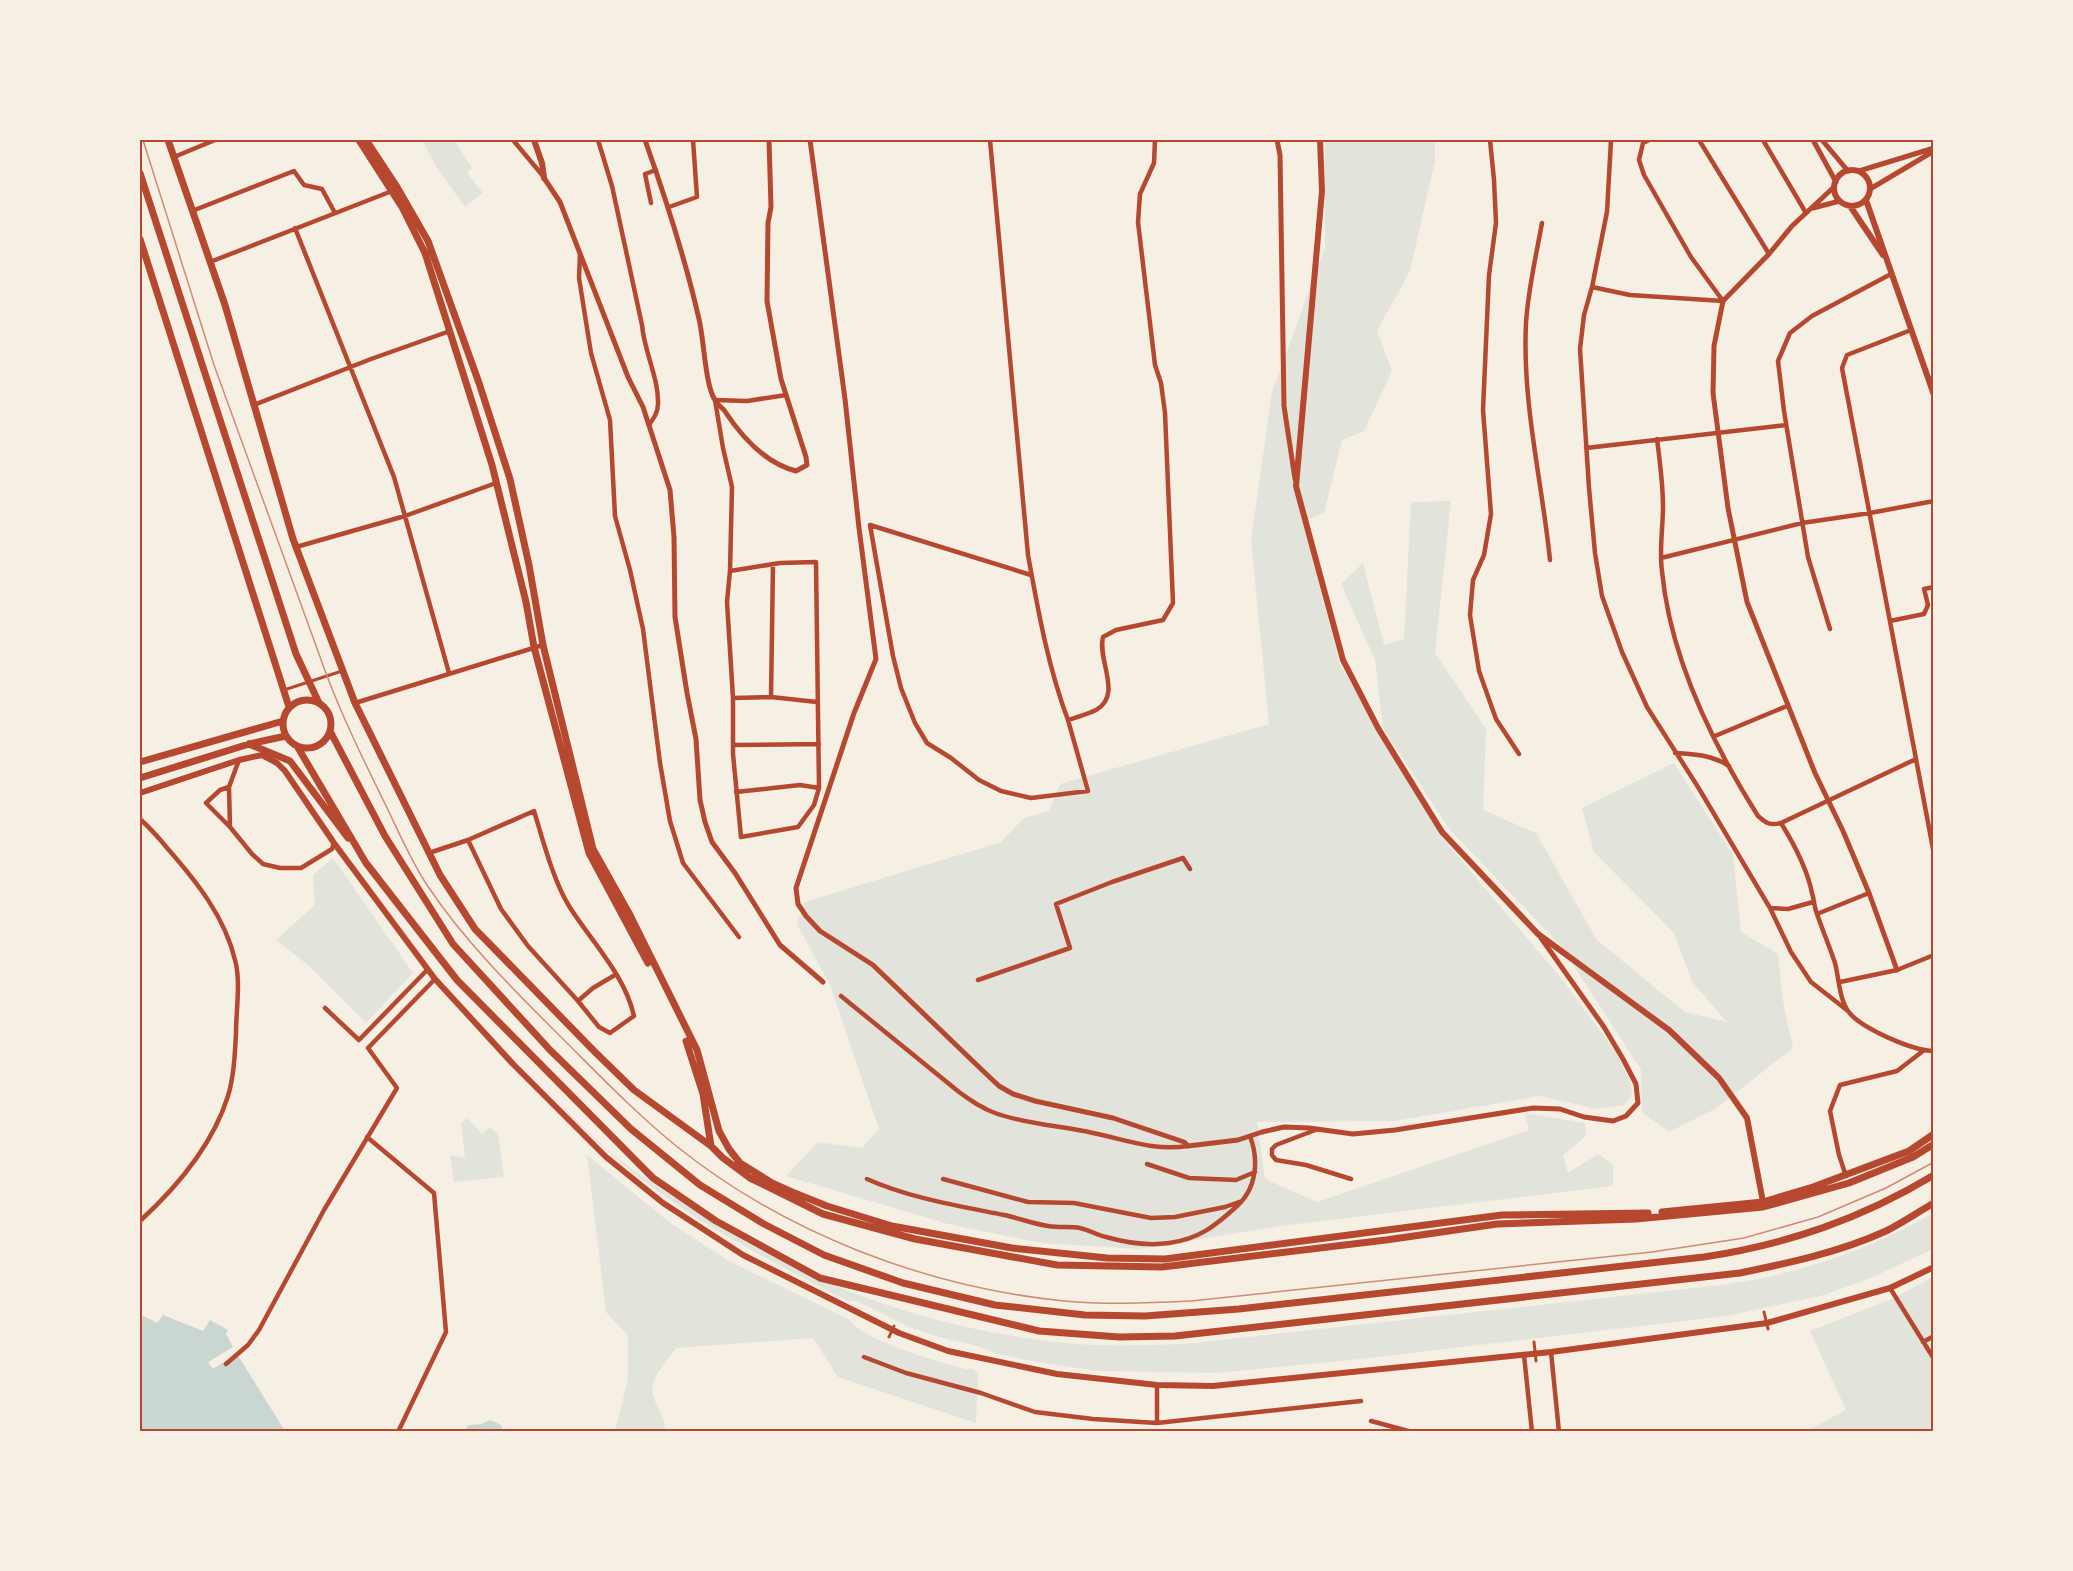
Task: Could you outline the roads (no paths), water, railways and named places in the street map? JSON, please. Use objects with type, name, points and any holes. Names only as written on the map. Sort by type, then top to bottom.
[{"type":"main road","points":[[168,140],[210,262],[296,547],[342,671],[355,703],[452,895],[475,929],[634,1090],[711,1146],[750,1178],[823,1214],[915,1239],[1057,1265],[1162,1267],[1497,1224],[1636,1219],[1763,1207],[1849,1182],[1913,1156],[1934,1144]]},
{"type":"main road","points":[[359,140],[392,191],[425,253],[496,483],[526,602],[534,647],[589,853],[641,949],[690,1048],[703,1094],[711,1146]]},
{"type":"main road","points":[[366,140],[397,187],[428,241],[479,383],[510,479],[529,565],[543,645],[593,849],[630,915],[696,1050],[719,1131],[740,1163],[772,1183],[792,1192],[892,1226],[1012,1248],[1107,1258],[1165,1259],[1502,1215],[1642,1214],[1763,1202],[1846,1176],[1909,1150],[1934,1134]]},
{"type":"main road","points":[[534,140],[542,162],[544,178]]},
{"type":"main road","points":[[1320,140],[1322,191],[1296,486],[1343,660],[1378,728],[1442,832],[1538,934],[1669,1030],[1719,1078],[1747,1118],[1763,1202]]},
{"type":"main road","points":[[1848,171],[1859,171],[1868,178],[1870,189],[1866,200],[1856,206],[1850,206],[1837,197],[1835,184],[1842,173],[1848,171]]},
{"type":"main road","points":[[140,173],[296,654],[319,703],[330,715],[330,731],[385,836],[453,944],[550,1050],[631,1129],[700,1185],[764,1224],[824,1255],[903,1283],[995,1305],[1085,1315],[1145,1316],[1239,1309],[1704,1257],[1750,1249],[1842,1222],[1934,1175]]},
{"type":"main road","points":[[1866,200],[1934,395]]},
{"type":"main road","points":[[1850,206],[1888,261]]},
{"type":"main road","points":[[140,240],[290,707]]},
{"type":"main road","points":[[319,703],[304,700],[290,707],[283,721],[286,736],[297,746],[366,863]]},
{"type":"main road","points":[[140,762],[283,721]]},
{"type":"main road","points":[[297,746],[313,747],[326,738],[330,731]]},
{"type":"main road","points":[[140,778],[249,744],[286,736]]},
{"type":"main road","points":[[249,744],[290,761],[457,980],[653,1178],[716,1221],[820,1278],[1039,1330],[1119,1337],[1175,1336],[1740,1273],[1803,1259],[1886,1231],[1934,1203]]},
{"type":"main road","points":[[140,793],[239,760],[262,755],[277,763],[435,979],[513,1064],[606,1157],[663,1203],[743,1254],[893,1328],[948,1351],[1057,1374],[1158,1385],[1213,1386],[1524,1355],[1767,1326],[1890,1288],[1934,1267]]},
{"type":"street","points":[[174,158],[215,140]]},
{"type":"street","points":[[513,140],[560,202],[627,377],[643,407],[670,490],[674,537],[675,617],[696,739],[700,800],[712,842],[735,873],[780,945],[824,982]]},
{"type":"street","points":[[598,140],[612,186],[642,325],[643,342],[655,386],[658,403],[656,415],[649,425]]},
{"type":"street","points":[[645,140],[669,207],[687,268],[732,487],[727,602],[733,698],[733,745],[741,837],[798,827],[814,805],[819,788],[816,562],[773,564],[730,571]]},
{"type":"street","points":[[669,207],[697,197],[693,140]]},
{"type":"street","points":[[714,400],[735,428],[755,449],[796,471],[807,465],[778,368],[767,301],[768,223],[771,207],[769,140]]},
{"type":"street","points":[[810,140],[845,399],[876,659],[854,713],[796,888],[798,904],[820,931],[873,965],[999,1086],[1024,1098],[1113,1118],[1184,1142],[1188,1146]]},
{"type":"street","points":[[990,140],[1022,502],[1031,575],[1056,689],[1068,720],[1088,791],[1031,798],[1001,791],[979,780],[927,743],[915,723],[901,688],[893,656],[870,525],[1031,575]]},
{"type":"street","points":[[1068,720],[1098,709],[1107,697],[1109,689],[1101,645],[1103,637],[1116,630],[1163,620],[1173,603],[1165,413],[1161,383],[1155,365],[1138,222],[1140,194],[1154,162],[1155,140]]},
{"type":"street","points":[[1277,140],[1280,155],[1284,406],[1296,486]]},
{"type":"street","points":[[1490,140],[1496,223],[1487,296],[1483,410],[1491,514],[1484,555],[1473,580],[1470,615],[1479,671],[1496,719],[1519,754]]},
{"type":"street","points":[[1611,140],[1607,212],[1584,315],[1580,349],[1595,553],[1602,596],[1622,652],[1647,707],[1698,787],[1770,908],[1791,952],[1811,982],[1862,1023],[1923,1051],[1934,1051]]},
{"type":"street","points":[[1649,140],[1643,143],[1639,160],[1644,175],[1690,257],[1723,301]]},
{"type":"street","points":[[1699,140],[1769,254]]},
{"type":"street","points":[[1763,140],[1806,213]]},
{"type":"street","points":[[1813,140],[1835,184],[1723,301],[1714,346],[1713,393],[1734,540],[1747,602],[1787,706],[1869,893],[1897,970]]},
{"type":"street","points":[[1822,140],[1848,171]]},
{"type":"street","points":[[1859,171],[1934,150]]},
{"type":"street","points":[[1870,189],[1934,150]]},
{"type":"street","points":[[651,203],[645,174],[656,170]]},
{"type":"street","points":[[192,211],[294,171],[304,185],[322,189],[335,213]]},
{"type":"street","points":[[210,262],[392,191]]},
{"type":"street","points":[[1812,208],[1840,201]]},
{"type":"street","points":[[1542,223],[1526,322],[1526,371],[1531,428],[1550,560]]},
{"type":"street","points":[[295,228],[394,477],[449,674]]},
{"type":"street","points":[[580,254],[579,278],[591,353],[610,420],[615,516],[643,629],[660,763],[670,821],[683,863],[739,937]]},
{"type":"street","points":[[1830,629],[1808,557],[1778,361],[1790,333],[1812,316],[1891,274]]},
{"type":"street","points":[[1592,287],[1630,295],[1723,301]]},
{"type":"street","points":[[1911,330],[1847,355],[1842,368],[1934,854]]},
{"type":"street","points":[[254,405],[351,366],[450,331]]},
{"type":"street","points":[[714,400],[747,401],[786,395]]},
{"type":"street","points":[[1586,448],[1786,425]]},
{"type":"street","points":[[1657,439],[1663,489],[1661,558],[1673,636],[1693,691],[1731,768],[1758,816],[1766,823],[1774,825],[1916,759]]},
{"type":"street","points":[[296,547],[405,516],[496,483]]},
{"type":"street","points":[[1661,558],[1802,523],[1934,501]]},
{"type":"street","points":[[771,697],[773,564]]},
{"type":"street","points":[[1890,621],[1924,614],[1928,605],[1924,589],[1934,587]]},
{"type":"street","points":[[355,703],[543,645]]},
{"type":"street","points":[[284,690],[342,671]]},
{"type":"street","points":[[733,698],[771,697],[817,702]]},
{"type":"street","points":[[1715,736],[1787,706]]},
{"type":"street","points":[[733,745],[819,744]]},
{"type":"street","points":[[1675,753],[1699,754],[1717,759],[1731,768]]},
{"type":"street","points":[[231,828],[229,787],[239,760]]},
{"type":"street","points":[[736,792],[800,785],[819,788]]},
{"type":"street","points":[[229,787],[220,790],[206,803],[263,864],[280,868],[301,868],[332,849],[334,843]]},
{"type":"street","points":[[429,853],[468,840],[534,811],[548,855],[568,904],[631,999],[634,1016],[610,1033],[599,1027],[528,946],[501,909],[468,840]]},
{"type":"street","points":[[140,819],[183,866],[212,905],[223,926],[236,961],[237,996],[234,1058],[226,1101],[202,1150],[158,1204],[140,1221]]},
{"type":"street","points":[[1781,822],[1795,844],[1813,894],[1813,902],[1828,939],[1841,994],[1848,1011]]},
{"type":"street","points":[[978,980],[1070,948],[1056,904],[1184,858],[1190,869]]},
{"type":"street","points":[[1817,914],[1869,893]]},
{"type":"street","points":[[1770,908],[1788,909],[1813,902]]},
{"type":"street","points":[[841,996],[976,1104],[995,1113],[1140,1145],[1168,1149],[1238,1140],[1284,1127],[1353,1134],[1395,1130],[1533,1108],[1560,1109],[1584,1117],[1613,1121],[1626,1116],[1638,1103],[1636,1084],[1604,1027],[1538,934]]},
{"type":"street","points":[[1840,982],[1897,970],[1934,955]]},
{"type":"street","points":[[358,1040],[428,969]]},
{"type":"street","points":[[578,1001],[593,988],[615,975]]},
{"type":"street","points":[[368,1048],[435,979]]},
{"type":"street","points":[[226,1364],[248,1345],[259,1330],[324,1210],[396,1088],[368,1048],[325,1008]]},
{"type":"street","points":[[1846,1176],[1830,1111],[1840,1084],[1897,1071],[1923,1051]]},
{"type":"street","points":[[1318,1129],[1276,1145],[1272,1149],[1272,1155],[1276,1160],[1306,1165],[1351,1179]]},
{"type":"street","points":[[867,1179],[884,1187],[952,1206],[1006,1215],[1046,1226],[1080,1228],[1108,1238],[1149,1245],[1169,1243],[1199,1236],[1244,1200],[1252,1187],[1255,1172],[1255,1149],[1250,1136]]},
{"type":"street","points":[[368,1137],[434,1193],[446,1332],[398,1431]]},
{"type":"street","points":[[1147,1164],[1189,1178],[1236,1180],[1255,1172]]},
{"type":"street","points":[[943,1179],[1028,1202],[1074,1203],[1151,1218],[1175,1217],[1225,1207],[1244,1200]]},
{"type":"street","points":[[1890,1288],[1934,1359]]},
{"type":"street","points":[[1764,1312],[1767,1326]]},
{"type":"street","points":[[889,1338],[893,1328]]},
{"type":"street","points":[[1923,1342],[1934,1336]]},
{"type":"street","points":[[1534,1342],[1536,1361]]},
{"type":"street","points":[[1551,1352],[1558,1431]]},
{"type":"street","points":[[1524,1355],[1532,1431]]},
{"type":"street","points":[[864,1357],[906,1373],[981,1393],[1035,1412],[1093,1419],[1157,1423],[1361,1401]]},
{"type":"street","points":[[1157,1423],[1158,1385]]},
{"type":"street","points":[[1371,1421],[1412,1431]]},
{"type":"tram line","points":[[143,140],[214,365],[327,676],[356,745],[418,870],[444,910],[478,951],[532,1009],[621,1097],[675,1145],[762,1205],[858,1251],[909,1269],[960,1283],[1012,1294],[1064,1301],[1111,1303],[1191,1301],[1652,1252],[1744,1238],[1818,1217],[1886,1188],[1934,1162]]}]
